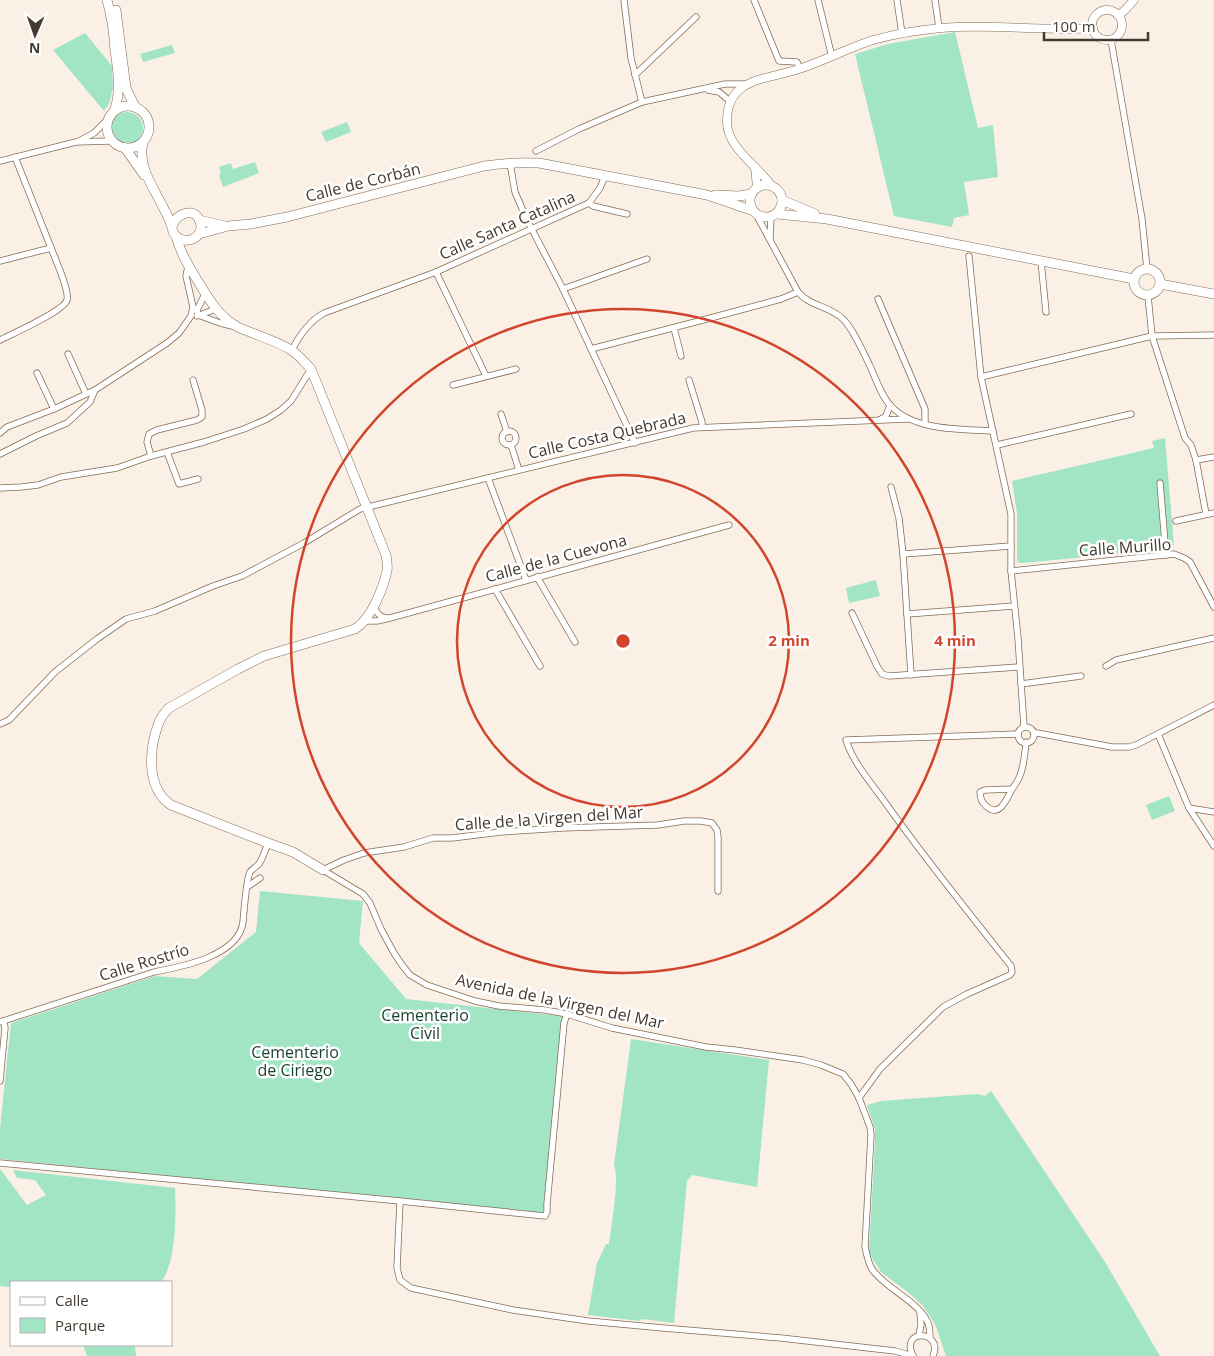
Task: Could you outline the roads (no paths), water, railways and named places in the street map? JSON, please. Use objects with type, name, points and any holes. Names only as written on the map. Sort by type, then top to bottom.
[{"type":"main road","points":[[107,0],[112,23],[119,84],[119,97],[115,109]]},
{"type":"main road","points":[[114,0],[119,24],[126,88],[135,107]]},
{"type":"main road","points":[[143,142],[133,148],[125,148],[111,141],[106,127],[110,114],[122,106],[135,107],[144,113],[149,123],[141,152],[148,180]]},
{"type":"main road","points":[[125,148],[148,180],[162,204],[183,257],[216,309],[237,327],[292,350],[311,369],[386,555],[387,570],[383,584],[374,606],[365,621]]},
{"type":"main road","name":"Calle de Corbán","points":[[195,237],[228,226],[287,217],[484,166],[507,163],[525,162],[539,164],[708,195]]},
{"type":"main road","points":[[708,195],[739,196],[766,185],[771,185],[778,190],[782,200],[782,206],[774,215]]},
{"type":"main road","points":[[754,190],[750,202],[754,213]]},
{"type":"main road","points":[[708,195],[764,218],[774,215],[827,219],[1134,279]]},
{"type":"main road","points":[[782,200],[827,219]]},
{"type":"main road","points":[[162,204],[181,214]]},
{"type":"main road","points":[[172,226],[176,217],[181,214],[194,214],[199,220],[201,227],[186,249],[187,263]]},
{"type":"main road","name":"Calle de Corbán","points":[[199,220],[228,226]]},
{"type":"main road","points":[[176,236],[186,240],[195,237]]},
{"type":"main road","points":[[1147,269],[1155,272],[1160,279],[1156,292],[1148,296],[1136,291],[1133,283],[1138,272],[1147,269]]},
{"type":"main road","points":[[1160,284],[1214,294]]},
{"type":"main road","name":"Avenida de la Virgen del Mar","points":[[323,870],[293,852],[183,810],[164,800],[155,785],[152,773],[154,741],[158,724],[169,708],[238,669],[271,654],[355,629],[365,621]]},
{"type":"street","points":[[624,0],[631,58],[642,102]]},
{"type":"street","points":[[754,0],[779,61],[797,62],[800,69]]},
{"type":"street","points":[[818,0],[832,57]]},
{"type":"street","points":[[897,0],[902,34]]},
{"type":"street","points":[[935,0],[939,28]]},
{"type":"street","points":[[1118,15],[1124,12],[1134,0]]},
{"type":"street","points":[[1110,11],[1118,15],[1121,20],[1122,30],[1116,38],[1111,40],[1101,39],[1097,36],[1093,28],[1094,18],[1101,12],[1110,11]]},
{"type":"street","points":[[635,75],[696,17]]},
{"type":"street","points":[[536,152],[573,132],[642,102],[725,84],[745,84],[800,69],[874,40],[939,28],[1093,28]]},
{"type":"street","points":[[1111,40],[1142,219],[1147,269]]},
{"type":"street","points":[[732,84],[737,92]]},
{"type":"street","points":[[745,84],[737,92],[728,108],[726,123],[729,136],[771,185]]},
{"type":"street","points":[[703,89],[719,92],[731,102]]},
{"type":"street","points":[[76,142],[94,133],[107,120]]},
{"type":"street","points":[[0,161],[76,142],[111,141]]},
{"type":"street","points":[[0,340],[52,314],[67,300],[61,273],[14,157]]},
{"type":"street","points":[[507,163],[515,192],[532,230],[563,289],[635,442]]},
{"type":"street","points":[[754,190],[755,167]]},
{"type":"street","name":"Calle Santa Catalina","points":[[292,350],[308,326],[324,313],[436,272],[589,203],[600,188],[605,176]]},
{"type":"street","name":"Calle Santa Catalina","points":[[589,203],[593,206],[627,214]]},
{"type":"street","points":[[754,213],[802,298],[833,312],[843,320],[863,353],[890,406],[908,419]]},
{"type":"street","points":[[770,239],[774,215]]},
{"type":"street","points":[[0,261],[51,248]]},
{"type":"street","points":[[970,256],[982,377],[1011,514],[1010,570],[1024,727]]},
{"type":"street","points":[[563,289],[648,259]]},
{"type":"street","points":[[1041,261],[1046,312]]},
{"type":"street","points":[[0,433],[7,427],[54,409],[95,390],[167,343],[179,333],[191,316],[193,307],[186,276],[187,263]]},
{"type":"street","name":"Calle Santa Catalina","points":[[436,272],[486,376]]},
{"type":"street","points":[[591,349],[781,299],[798,292]]},
{"type":"street","points":[[198,315],[198,310],[205,294]]},
{"type":"street","points":[[1148,296],[1152,336],[1185,438],[1191,445],[1196,460],[1206,514]]},
{"type":"street","points":[[878,299],[926,409],[925,424]]},
{"type":"street","points":[[187,323],[198,315],[216,309]]},
{"type":"street","points":[[198,315],[237,327]]},
{"type":"street","points":[[674,328],[681,356]]},
{"type":"street","points":[[982,377],[1152,336],[1214,335]]},
{"type":"street","points":[[68,354],[86,394]]},
{"type":"street","points":[[0,488],[21,488],[38,485],[61,477],[117,468],[244,429],[267,420],[291,401],[311,369]]},
{"type":"street","points":[[453,384],[516,369]]},
{"type":"street","points":[[37,373],[54,409]]},
{"type":"street","points":[[151,456],[147,442],[149,434],[202,417],[194,380]]},
{"type":"street","name":"Calle Costa Quebrada","points":[[689,380],[702,427]]},
{"type":"street","points":[[0,454],[67,422],[90,402],[95,390]]},
{"type":"street","points":[[881,419],[886,416],[890,406]]},
{"type":"street","name":"Calle Costa Quebrada","points":[[501,414],[507,432]]},
{"type":"street","points":[[997,445],[1131,414]]},
{"type":"street","points":[[881,419],[908,419],[947,428],[993,431]]},
{"type":"street","name":"Calle Costa Quebrada","points":[[366,508],[683,430],[702,427],[881,419]]},
{"type":"street","name":"Calle Costa Quebrada","points":[[507,432],[512,432],[515,437],[511,445]]},
{"type":"street","name":"Calle Costa Quebrada","points":[[507,432],[503,435],[502,440],[505,444],[511,445]]},
{"type":"street","name":"Calle Costa Quebrada","points":[[511,445],[519,470]]},
{"type":"street","points":[[167,452],[178,484],[198,479]]},
{"type":"street","points":[[1196,460],[1214,457]]},
{"type":"street","points":[[488,478],[526,580]]},
{"type":"street","points":[[1160,482],[1166,555]]},
{"type":"street","points":[[891,487],[899,518],[903,554],[911,675]]},
{"type":"street","points":[[0,724],[9,720],[55,672],[126,619],[155,610],[242,576],[304,543],[360,509],[366,508]]},
{"type":"street","points":[[1176,521],[1214,512]]},
{"type":"street","name":"Calle de la Cuevona","points":[[365,621],[390,618],[729,524]]},
{"type":"street","points":[[903,554],[1011,546]]},
{"type":"street","name":"Calle Murillo","points":[[1010,570],[1174,554],[1190,562],[1214,607]]},
{"type":"street","points":[[537,577],[575,642]]},
{"type":"street","points":[[495,588],[540,666]]},
{"type":"street","points":[[374,606],[381,617],[390,618]]},
{"type":"street","points":[[907,614],[1014,606]]},
{"type":"street","points":[[852,613],[882,674],[889,676],[911,675],[1019,667]]},
{"type":"street","points":[[1106,666],[1116,660],[1214,638]]},
{"type":"street","points":[[1021,684],[1081,676]]},
{"type":"street","points":[[1034,734],[1122,748],[1136,745],[1214,705]]},
{"type":"street","points":[[1024,727],[1029,728],[1034,734]]},
{"type":"street","points":[[1024,727],[1020,729],[1018,734],[1021,741],[1032,740],[1034,734]]},
{"type":"street","points":[[860,1098],[880,1069],[943,1007],[1012,972],[1011,966],[908,835],[848,748],[846,740],[1018,734]]},
{"type":"street","points":[[1158,734],[1190,808],[1214,846]]},
{"type":"street","points":[[1012,789],[985,790],[980,792],[980,795],[985,805],[995,811],[1003,805],[1016,784],[1022,769],[1026,742]]},
{"type":"street","points":[[1190,808],[1214,812]]},
{"type":"street","name":"Calle de la Virgen del Mar","points":[[323,870],[364,853],[404,847],[433,838],[562,828],[701,821],[712,823],[717,830],[718,891]]},
{"type":"street","name":"Calle Rostrío","points":[[2,1022],[154,972],[180,967],[222,950],[231,943],[242,929],[250,872],[259,864],[268,843]]},
{"type":"street","name":"Avenida de la Virgen del Mar","points":[[323,870],[364,894],[394,953],[410,975],[440,990],[474,1001],[567,1014],[612,1028],[696,1045],[803,1060],[843,1074],[860,1098],[871,1135],[865,1247],[868,1261],[871,1268],[883,1281],[926,1318],[930,1338],[935,1350],[933,1356]]},
{"type":"street","points":[[247,887],[260,878]]},
{"type":"street","points":[[0,1163],[400,1201],[542,1217],[547,1212],[564,1023],[567,1014]]},
{"type":"street","points":[[0,1081],[5,1028],[2,1022]]},
{"type":"street","points":[[400,1201],[397,1268],[400,1280],[411,1288],[513,1310],[588,1321],[781,1338],[895,1351],[913,1356]]},
{"type":"street","points":[[895,1351],[904,1348],[919,1335],[921,1325],[920,1312]]},
{"type":"street","points":[[919,1335],[930,1338]]},
{"type":"street","points":[[912,1341],[910,1347],[913,1356]]},
{"type":"park label","name":"Cementerio Civil","points":[[425,1024]]},
{"type":"park label","name":"Cementerio de Ciriego","points":[[295,1061]]}]
